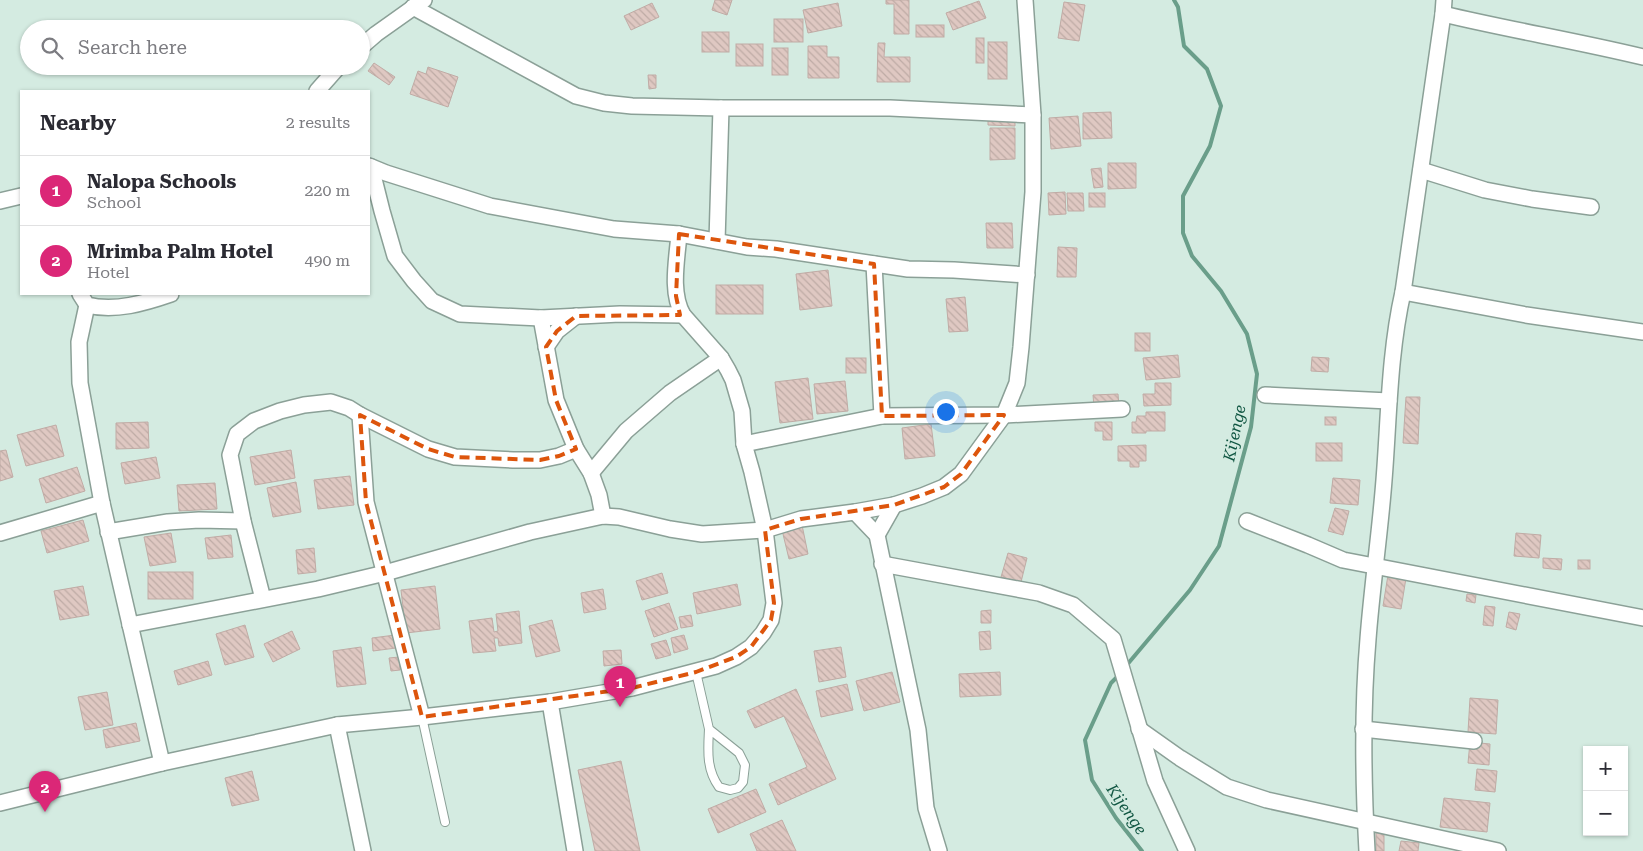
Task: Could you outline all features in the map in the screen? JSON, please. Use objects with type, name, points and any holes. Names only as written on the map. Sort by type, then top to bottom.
[{"type":"street","points":[[130,625],[263,598],[318,589],[384,573],[530,532],[603,516],[619,517],[670,529],[702,534],[765,530],[801,519],[894,505],[944,487],[961,474],[1004,415],[1017,383],[1033,192],[1033,115],[1025,0]]},
{"type":"street","points":[[370,39],[419,3],[576,96],[604,103],[632,106],[721,108],[890,108],[1033,115]]},
{"type":"street","points":[[1367,851],[1363,729],[1368,641],[1384,482],[1389,401],[1398,316],[1444,7],[1504,28],[1643,57]]},
{"type":"street","points":[[318,90],[331,75]]},
{"type":"street","points":[[717,241],[721,108]]},
{"type":"street","points":[[683,315],[620,314],[541,318],[460,314],[432,301],[395,256],[375,215],[370,166],[386,173],[490,206],[614,229],[680,234],[747,247],[776,249],[908,269],[1027,275]]},
{"type":"street","points":[[1420,170],[1485,190],[1591,207]]},
{"type":"street","points":[[0,201],[20,196]]},
{"type":"street","points":[[0,803],[162,762],[337,725],[550,702],[632,688],[716,666],[736,657],[751,647],[764,633],[771,620],[774,603],[765,530],[744,444],[742,411],[733,380],[721,358],[678,307],[676,296],[680,234]]},
{"type":"street","points":[[874,264],[882,416]]},
{"type":"street","points":[[1403,292],[1526,315],[1643,332]]},
{"type":"street","points":[[162,762],[102,503],[80,384],[79,342],[83,299],[99,308],[112,308],[151,301],[168,295]]},
{"type":"street","points":[[546,347],[557,331],[576,316]]},
{"type":"street","points":[[541,318],[556,400],[576,449],[591,473],[599,495],[603,516]]},
{"type":"street","points":[[591,473],[626,431],[670,393],[721,358]]},
{"type":"street","points":[[1265,395],[1389,401]]},
{"type":"street","points":[[263,598],[243,521],[230,454],[237,434],[254,421],[280,411],[304,405],[331,402],[349,408],[428,449],[455,456],[540,460],[576,449]]},
{"type":"street","points":[[744,444],[882,416],[1004,415],[1122,409]]},
{"type":"street","points":[[360,415],[366,502],[422,717]]},
{"type":"street","points":[[0,533],[102,503]]},
{"type":"street","points":[[877,535],[894,505]]},
{"type":"street","points":[[855,512],[877,535],[918,730],[926,808],[939,851]]},
{"type":"street","points":[[108,532],[168,522],[199,520],[243,521]]},
{"type":"street","points":[[1247,521],[1343,560],[1643,618]]},
{"type":"street","points":[[882,564],[1039,593],[1073,605],[1113,639],[1155,782],[1187,851]]},
{"type":"street","points":[[550,702],[576,851]]},
{"type":"street","points":[[337,725],[363,851]]},
{"type":"street","points":[[1139,729],[1180,758],[1228,787],[1267,800],[1498,851]]},
{"type":"street","points":[[1363,729],[1474,741]]},
{"type":"lane","points":[[696,672],[710,729],[708,750],[712,779],[719,788],[730,790],[738,788],[743,782],[745,764],[739,752],[710,729]]},
{"type":"lane","points":[[422,717],[444,822]]},
{"type":"highlighted area","points":[[679,234],[874,264],[882,416],[1004,415],[961,474],[944,487],[894,505],[801,519],[765,530],[774,603],[771,620],[751,647],[736,657],[696,672],[632,688],[422,717],[366,502],[360,415],[428,449],[455,457],[540,460],[559,456],[576,449],[556,400],[546,347],[557,331],[576,316],[680,315],[676,296]]},
{"type":"building","points":[[715,0],[732,0],[727,15],[712,10]]},
{"type":"building","points":[[886,0],[909,0],[909,34],[894,34],[894,4],[886,4]]},
{"type":"building","points":[[979,1],[986,18],[953,30],[946,13]]},
{"type":"building","points":[[1064,2],[1085,5],[1079,41],[1058,38]]},
{"type":"building","points":[[652,3],[659,17],[631,30],[624,16]]},
{"type":"building","points":[[838,3],[842,26],[808,33],[803,10]]},
{"type":"building","points":[[774,19],[803,19],[803,42],[774,42]]},
{"type":"building","points":[[916,25],[944,25],[944,37],[916,37]]},
{"type":"building","points":[[702,32],[729,32],[729,52],[702,52]]},
{"type":"building","points":[[976,38],[984,38],[984,63],[976,63]]},
{"type":"building","points":[[988,42],[1007,42],[1007,79],[988,79]]},
{"type":"building","points":[[878,43],[885,43],[884,57],[910,57],[910,82],[877,82]]},
{"type":"building","points":[[736,44],[763,44],[763,66],[736,66]]},
{"type":"building","points":[[808,46],[827,46],[827,57],[839,57],[839,78],[808,78]]},
{"type":"building","points":[[772,48],[788,48],[788,75],[772,75]]},
{"type":"building","points":[[374,63],[395,77],[389,85],[370,72],[370,68]]},
{"type":"building","points":[[428,67],[458,77],[448,107],[410,94],[418,71],[426,74]]},
{"type":"building","points":[[648,75],[656,75],[656,88],[649,89]]},
{"type":"building","points":[[1111,112],[1112,138],[1083,139],[1083,113]]},
{"type":"building","points":[[988,114],[1015,115],[1015,126],[988,125]]},
{"type":"building","points":[[1078,116],[1081,146],[1051,149],[1049,118]]},
{"type":"building","points":[[990,128],[1015,128],[1015,159],[990,160]]},
{"type":"building","points":[[1108,163],[1136,163],[1136,188],[1108,189]]},
{"type":"building","points":[[1101,168],[1103,187],[1094,188],[1091,169]]},
{"type":"building","points":[[1065,192],[1066,214],[1049,215],[1048,193]]},
{"type":"building","points":[[1067,193],[1083,193],[1084,211],[1068,211]]},
{"type":"building","points":[[1089,193],[1105,193],[1105,207],[1089,207]]},
{"type":"building","points":[[986,223],[1012,223],[1013,248],[987,248]]},
{"type":"building","points":[[1058,247],[1077,248],[1076,277],[1057,277]]},
{"type":"building","points":[[828,270],[832,306],[800,310],[796,274]]},
{"type":"building","points":[[716,285],[763,285],[763,314],[716,314]]},
{"type":"building","points":[[965,297],[968,331],[949,332],[946,299]]},
{"type":"building","points":[[1135,333],[1150,333],[1150,351],[1135,351]]},
{"type":"building","points":[[1178,355],[1180,377],[1146,380],[1143,358]]},
{"type":"building","points":[[1312,357],[1329,358],[1328,372],[1311,371]]},
{"type":"building","points":[[846,358],[866,358],[866,373],[846,373]]},
{"type":"building","points":[[808,378],[813,419],[780,423],[775,382]]},
{"type":"building","points":[[845,381],[848,411],[817,414],[814,384]]},
{"type":"building","points":[[1155,383],[1171,383],[1171,405],[1144,406],[1143,394],[1155,394]]},
{"type":"building","points":[[1118,394],[1119,406],[1094,407],[1093,395]]},
{"type":"building","points":[[1406,397],[1420,397],[1418,444],[1403,443]]},
{"type":"building","points":[[1146,412],[1165,412],[1165,431],[1132,433],[1132,422],[1136,422],[1137,416],[1146,416]]},
{"type":"building","points":[[1325,417],[1336,417],[1336,425],[1325,425]]},
{"type":"building","points":[[148,422],[149,448],[116,449],[116,423]]},
{"type":"building","points":[[1095,422],[1112,422],[1112,440],[1103,440],[1103,431],[1095,431]]},
{"type":"building","points":[[931,424],[935,456],[905,459],[902,428]]},
{"type":"building","points":[[56,425],[64,456],[26,466],[17,435]]},
{"type":"building","points":[[1316,443],[1342,443],[1342,461],[1316,461]]},
{"type":"building","points":[[1146,445],[1146,461],[1139,461],[1139,467],[1130,467],[1130,461],[1118,461],[1118,446]]},
{"type":"building","points":[[6,450],[13,477],[0,481],[0,451]]},
{"type":"building","points":[[291,450],[295,478],[255,485],[250,457]]},
{"type":"building","points":[[156,457],[160,478],[125,484],[121,463]]},
{"type":"building","points":[[77,467],[85,491],[46,503],[39,479]]},
{"type":"building","points":[[350,476],[354,505],[318,509],[314,480]]},
{"type":"building","points":[[1333,478],[1360,480],[1358,505],[1330,503]]},
{"type":"building","points":[[296,482],[301,512],[273,517],[267,488]]},
{"type":"building","points":[[215,483],[217,509],[179,511],[177,485]]},
{"type":"building","points":[[1335,508],[1349,511],[1343,535],[1328,531]]},
{"type":"building","points":[[83,520],[89,541],[47,553],[41,531]]},
{"type":"building","points":[[802,525],[808,554],[789,559],[782,530]]},
{"type":"building","points":[[171,533],[176,562],[150,566],[144,537]]},
{"type":"building","points":[[1516,533],[1541,535],[1539,558],[1514,556]]},
{"type":"building","points":[[231,535],[233,557],[208,559],[205,538]]},
{"type":"building","points":[[314,548],[316,572],[298,574],[296,550]]},
{"type":"building","points":[[1008,553],[1027,558],[1021,582],[1001,577]]},
{"type":"building","points":[[1543,558],[1562,559],[1561,570],[1543,568]]},
{"type":"building","points":[[1578,560],[1590,560],[1590,569],[1578,569]]},
{"type":"building","points":[[148,572],[193,572],[193,599],[148,599]]},
{"type":"building","points":[[662,573],[668,593],[642,600],[636,581]]},
{"type":"building","points":[[1388,575],[1406,578],[1401,609],[1383,606]]},
{"type":"building","points":[[737,584],[741,605],[697,614],[693,593]]},
{"type":"building","points":[[83,586],[89,615],[60,620],[54,591]]},
{"type":"building","points":[[435,586],[440,629],[406,633],[401,590]]},
{"type":"building","points":[[603,589],[606,609],[584,613],[581,593]]},
{"type":"building","points":[[1467,594],[1476,595],[1475,603],[1466,601]]},
{"type":"building","points":[[669,603],[678,629],[654,637],[645,611]]},
{"type":"building","points":[[1485,606],[1495,607],[1493,626],[1483,625]]},
{"type":"building","points":[[991,610],[991,623],[981,623],[981,611]]},
{"type":"building","points":[[519,611],[522,643],[499,646],[498,638],[494,638],[496,651],[473,653],[469,621],[492,618],[494,632],[498,631],[496,614]]},
{"type":"building","points":[[1509,612],[1520,614],[1516,630],[1506,627]]},
{"type":"building","points":[[691,615],[693,626],[681,628],[679,617]]},
{"type":"building","points":[[552,620],[560,651],[536,657],[529,626]]},
{"type":"building","points":[[245,625],[254,657],[225,665],[216,634]]},
{"type":"building","points":[[292,631],[300,649],[273,662],[264,644]]},
{"type":"building","points":[[990,631],[991,649],[980,650],[979,632]]},
{"type":"building","points":[[395,635],[396,648],[373,651],[372,638]]},
{"type":"building","points":[[684,635],[688,649],[674,653],[671,638]]},
{"type":"building","points":[[666,640],[671,655],[656,659],[651,644]]},
{"type":"building","points":[[361,647],[366,684],[337,687],[333,651]]},
{"type":"building","points":[[841,647],[846,677],[819,682],[814,651]]},
{"type":"building","points":[[621,650],[622,664],[604,666],[603,651]]},
{"type":"building","points":[[399,657],[400,670],[391,671],[389,658]]},
{"type":"building","points":[[208,661],[212,675],[178,685],[174,671]]},
{"type":"building","points":[[892,672],[900,702],[864,711],[856,681]]},
{"type":"building","points":[[1000,672],[1001,695],[960,697],[959,674]]},
{"type":"building","points":[[847,684],[853,710],[821,717],[816,691]]},
{"type":"building","points":[[796,689],[836,779],[778,805],[769,784],[807,767],[784,716],[755,728],[747,711]]},
{"type":"building","points":[[107,692],[113,725],[85,730],[78,697]]},
{"type":"building","points":[[1470,698],[1498,700],[1496,734],[1468,732]]},
{"type":"building","points":[[136,723],[140,741],[106,748],[103,730]]},
{"type":"building","points":[[1470,742],[1490,744],[1489,765],[1468,763]]},
{"type":"building","points":[[621,761],[640,851],[595,851],[578,770]]},
{"type":"building","points":[[1477,769],[1497,771],[1495,792],[1475,790]]},
{"type":"building","points":[[252,771],[259,800],[232,806],[225,778]]},
{"type":"building","points":[[756,789],[766,812],[718,833],[708,809]]},
{"type":"building","points":[[1444,798],[1490,803],[1487,832],[1440,827]]},
{"type":"building","points":[[782,820],[796,851],[757,851],[750,834]]},
{"type":"building","points":[[1376,832],[1384,832],[1384,851],[1376,851]]},
{"type":"building","points":[[1401,841],[1419,843],[1418,851],[1399,851]]},
{"type":"waterway","name":"Kijenge","points":[[1126,666],[1190,590],[1219,546],[1251,427],[1257,374],[1247,334],[1221,291],[1192,256],[1183,233],[1183,196],[1210,146],[1221,106],[1207,69],[1184,46],[1178,7],[1174,0]]},
{"type":"waterway","name":"Kijenge","points":[[1120,674],[1111,683],[1085,740],[1092,780],[1116,818],[1142,851]]},
{"type":"place","name":"Nalopa Schools","points":[[620,707]]},
{"type":"place","name":"Mrimba Palm Hotel","points":[[45,812]]}]
